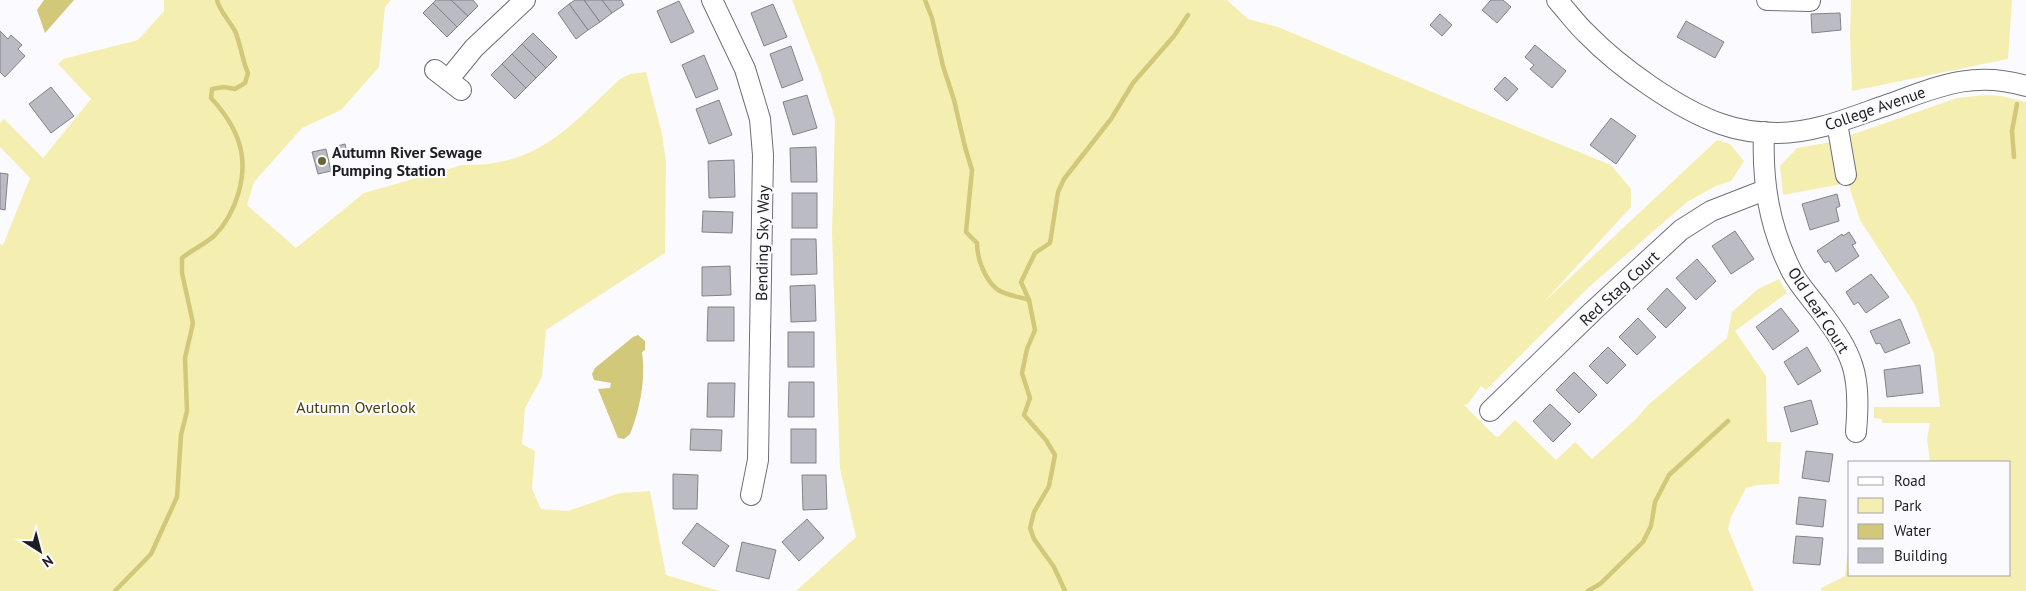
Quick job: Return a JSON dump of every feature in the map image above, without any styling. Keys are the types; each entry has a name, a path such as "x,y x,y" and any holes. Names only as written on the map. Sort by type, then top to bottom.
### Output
{"street":[{"path":"448,80 474,48 525,0"},
{"name":"Bending Sky Way","path":"712,0 745,69 760,119 763,155 758,460 751,495"},
{"name":"College Avenue","path":"1557,0 1585,33 1646,83 1697,114 1722,125 1779,133 1836,123 1954,82 1979,78 2011,81 2026,86"},
{"path":"1767,0 1810,0"},
{"path":"1836,123 1846,175"},
{"name":"Old Leaf Court","path":"1764,132 1763,163 1765,190 1771,219 1793,274 1832,326 1847,350 1857,376 1856,432"},
{"name":"Red Stag Court","path":"1490,411 1593,311 1681,230 1711,210 1765,190"}],"green space":[{"name":"Autumn Overlook","path":"164,0 391,0 385,7 379,67 341,110 302,128 254,182 247,205 296,248 364,193 462,165 489,164 512,159 532,151 568,128 620,79 630,74 646,72 662,134 666,162 665,253 546,330 542,377 525,408 522,444 535,451 532,489 541,509 568,511 620,493 650,491 666,575 719,591 0,591 0,244 3,245 30,178 0,147 0,123 4,119 43,158 91,99 58,64 63,59 138,40 164,11"},
{"path":"792,0 1227,0 1248,19 1278,27 1611,165 1631,189 1631,207 1544,302 1717,140 1730,144 1744,161 1731,181 1716,186 1687,202 1589,287 1486,390 1481,386 1468,404 1464,405 1495,436 1498,437 1515,420 1556,460 1575,442 1592,459 1636,419 1649,404 1727,338 1732,312 1758,289 1779,279 1787,293 1735,331 1766,376 1767,442 1781,442 1779,484 1758,485 1746,488 1731,517 1728,529 1754,591 796,591 856,537 840,469 832,234 835,119 821,75"},
{"path":"1851,0 2012,0 2008,59 1852,91"},
{"path":"1986,95 2001,96 2026,102 2026,591 1821,591 1821,588 1845,576 1848,548 1848,576 2011,576 2011,461 1930,461 1927,439 1930,423 1882,423 1882,419 1874,418 1874,407 1940,407 1934,354 1915,305 1860,220 1848,183 1783,195 1780,166 1797,148 1831,142 1957,98"}],"water":[{"path":"44,0 74,0 45,33 37,10"},
{"path":"638,335 645,341 645,350 642,352 641,394 637,415 630,434 624,439 618,438 598,389 610,388 611,383 594,380 592,374 595,368"}],"building":[{"path":"436,0 451,0 468,16 457,27 433,3"},
{"path":"451,0 473,0 478,6 468,16"},
{"path":"575,0 584,0 600,22 588,30 569,4"},
{"path":"584,0 602,0 612,13 600,22"},
{"path":"602,0 621,0 624,5 612,13"},
{"path":"1491,0 1503,0 1511,7 1497,23 1482,10"},
{"path":"679,1 694,32 671,43 657,11"},
{"path":"433,3 457,27 447,37 423,13"},
{"path":"569,4 588,30 576,39 558,13"},
{"path":"773,4 787,37 764,46 751,13"},
{"path":"1840,13 1841,30 1812,33 1811,14"},
{"path":"1440,14 1452,25 1442,36 1430,25"},
{"path":"1686,21 1724,42 1715,58 1677,37"},
{"path":"0,31 8,39 11,35 22,45 18,49 25,56 5,77 0,72"},
{"path":"533,33 557,57 546,68 522,44"},
{"path":"522,44 546,68 536,78 512,54"},
{"path":"1535,45 1566,71 1552,88 1530,69 1534,65 1525,57"},
{"path":"791,46 803,80 782,88 770,54"},
{"path":"512,54 536,78 526,88 502,64"},
{"path":"704,55 718,89 696,98 682,65"},
{"path":"502,64 526,88 515,99 491,75"},
{"path":"1505,77 1518,89 1507,101 1494,89"},
{"path":"51,87 74,116 51,133 29,104"},
{"path":"807,95 817,128 793,135 783,102"},
{"path":"719,100 732,135 709,144 696,109"},
{"path":"1611,118 1636,136 1616,164 1590,145"},
{"path":"345,144 347,153 339,155 337,146"},
{"path":"816,147 817,182 791,182 790,148"},
{"name":"Autumn River Sewage Pumping Station","path":"326,149 331,171 318,174 312,152"},
{"path":"734,160 735,197 709,198 708,161"},
{"path":"0,173 8,174 5,210 0,209"},
{"path":"792,193 817,193 817,228 792,228"},
{"path":"1837,194 1840,206 1836,208 1839,221 1810,230 1802,204"},
{"path":"703,211 733,212 732,233 702,232"},
{"path":"1735,231 1754,259 1731,274 1712,246"},
{"path":"1849,232 1856,243 1852,245 1859,256 1836,272 1829,261 1825,263 1817,251 1842,234 1843,236"},
{"path":"791,239 816,239 817,274 791,275"},
{"path":"1697,259 1716,281 1696,300 1676,278"},
{"path":"730,266 731,295 702,296 702,267"},
{"path":"1871,274 1889,297 1866,313 1858,302 1854,305 1846,292"},
{"path":"815,285 816,321 791,322 790,286"},
{"path":"1667,288 1686,308 1666,328 1647,309"},
{"path":"708,307 734,307 734,341 707,341"},
{"path":"1781,308 1799,331 1773,350 1756,327"},
{"path":"1638,318 1656,337 1637,355 1619,337"},
{"path":"1900,319 1910,343 1885,353 1880,343 1876,344 1870,331"},
{"path":"788,332 814,332 814,367 788,367"},
{"path":"1608,347 1626,365 1607,384 1589,366"},
{"path":"1807,347 1821,371 1798,385 1784,362"},
{"path":"1920,365 1923,393 1887,397 1884,370"},
{"path":"1574,372 1597,395 1579,413 1556,390"},
{"path":"789,382 814,382 814,417 788,417"},
{"path":"708,383 735,383 734,417 707,417"},
{"path":"1811,400 1818,424 1791,432 1784,407"},
{"path":"1550,404 1571,424 1553,442 1533,421"},
{"path":"691,429 722,430 721,451 690,450"},
{"path":"791,429 816,429 816,463 791,463"},
{"path":"1806,451 1833,454 1829,482 1802,478"},
{"path":"673,474 698,475 697,509 673,509"},
{"path":"802,475 826,475 827,509 803,510"},
{"path":"1799,497 1826,500 1823,527 1796,524"},
{"path":"807,519 824,538 799,561 782,542"},
{"path":"697,523 729,546 714,567 682,543"},
{"path":"1796,536 1823,538 1820,565 1793,563"},
{"path":"742,542 776,550 769,579 736,571"}],"waterway":[{"path":"115,591 151,554 177,497 181,435 187,411 185,358 193,323 182,273 182,258 214,236 222,227 234,205 241,180 242,155 237,137 228,119 211,98 212,89 224,87 235,89 245,83 248,73 235,31 222,12 217,0"},
{"path":"925,0 932,18 943,66 972,170 966,232 977,243 978,256 993,286 1005,293 1029,300"},
{"path":"1065,591 1054,567 1034,539 1030,528 1034,512 1049,486 1055,455 1046,440 1024,415 1030,398 1022,373 1027,349 1035,330 1029,300 1021,282 1035,253 1050,243 1058,192 1064,179 1111,119 1133,83 1174,36 1188,15"},
{"path":"2014,157 2012,131 2017,104"},
{"path":"1588,591 1600,584 1643,542 1651,526 1655,502 1669,475 1728,421"}],"place":[{"name":"Autumn River Sewage Pumping Station","path":"322,161"}]}
